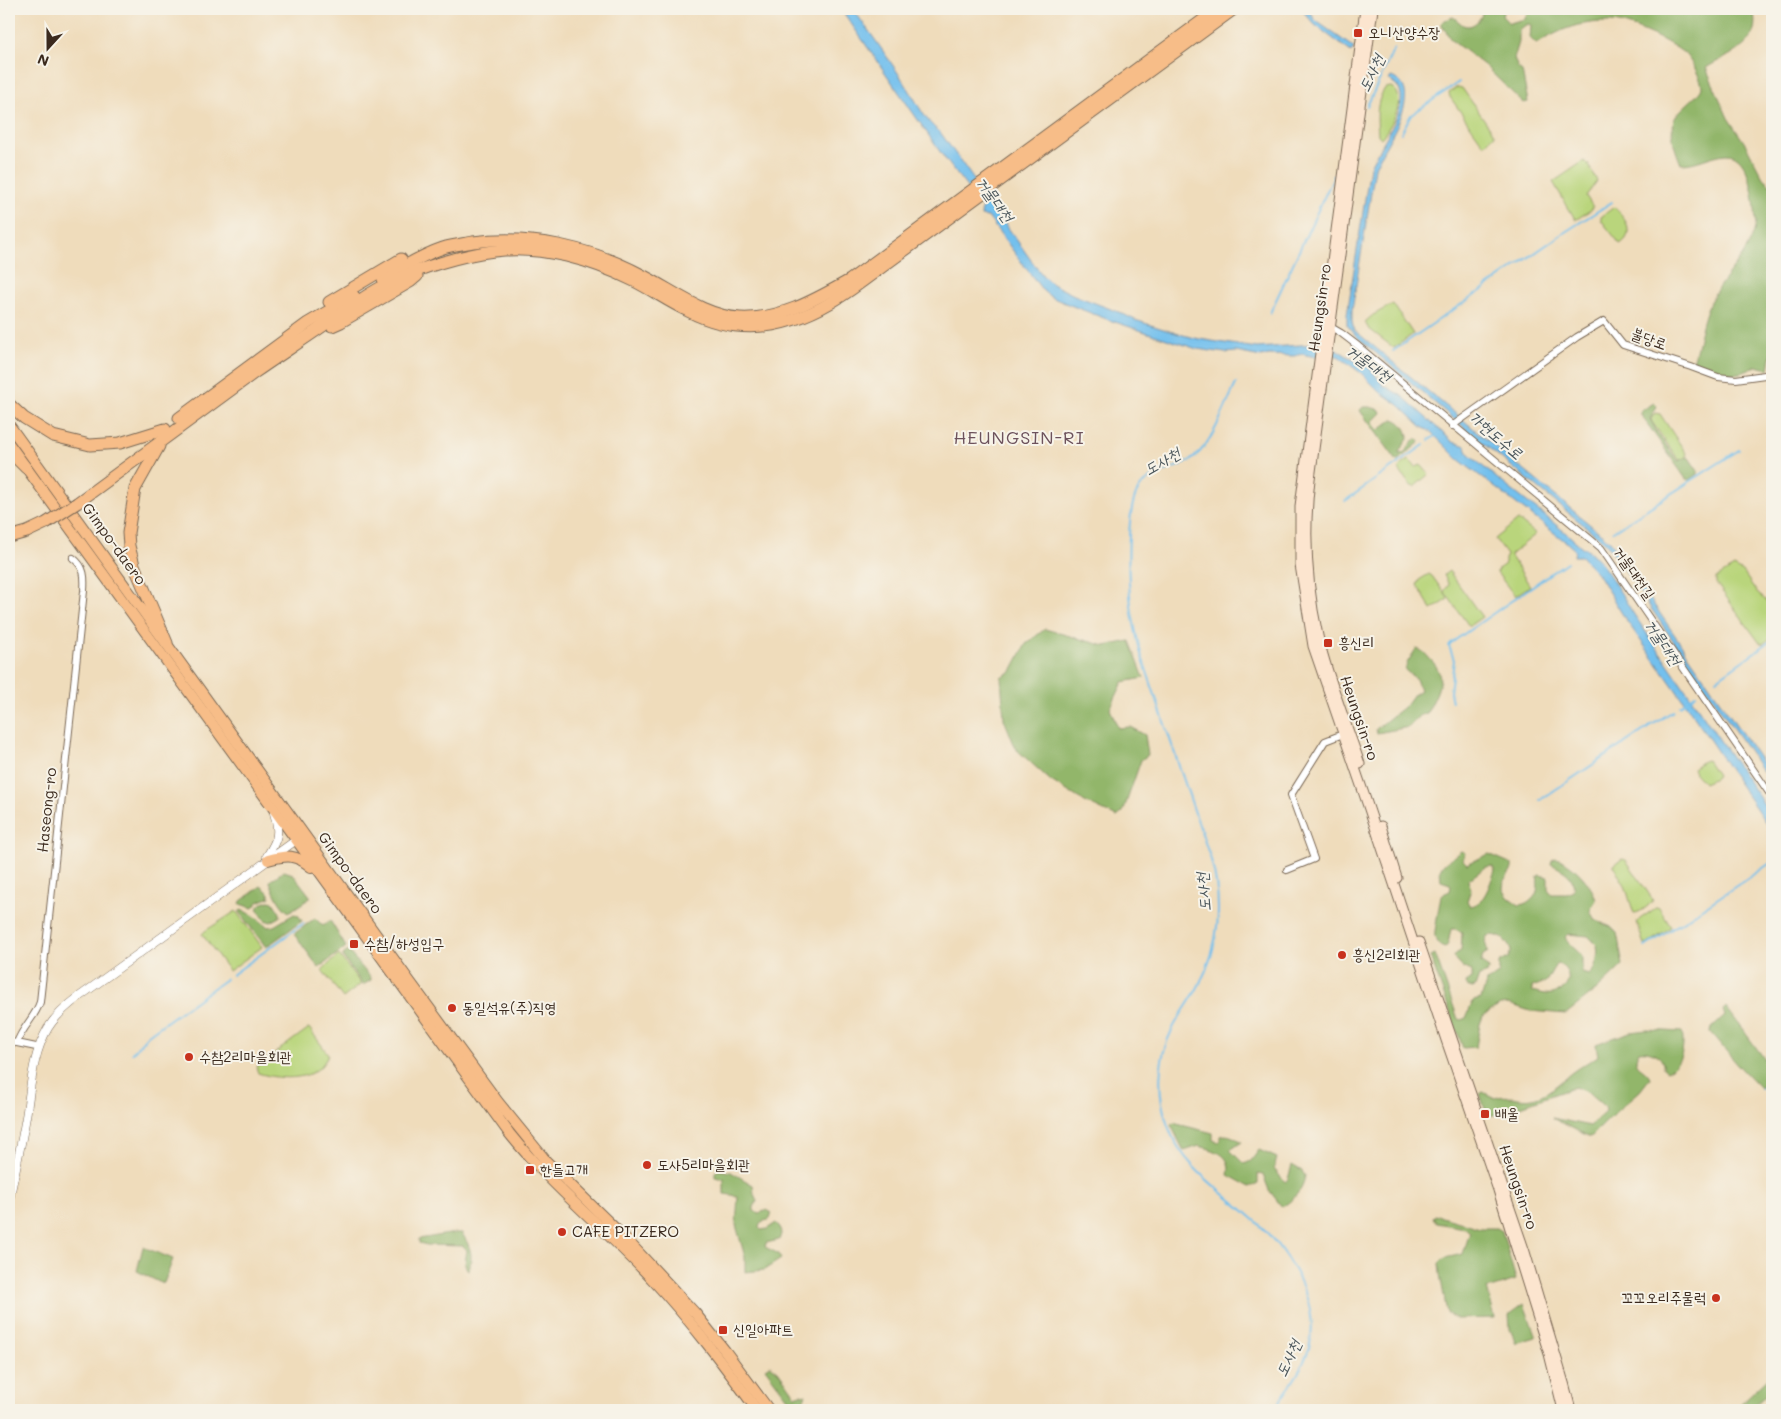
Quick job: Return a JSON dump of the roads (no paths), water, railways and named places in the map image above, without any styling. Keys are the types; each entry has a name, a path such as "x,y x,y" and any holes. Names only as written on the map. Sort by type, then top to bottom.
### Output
{"highway":[{"path":"310,328 394,280 451,260 488,252 515,250 539,251 591,263 632,279 688,311 726,325 757,327 782,324 804,317 834,302 1218,9"},
{"path":"991,181 1234,9"},
{"path":"9,537 27,532 75,500 310,328 422,256 445,247 481,241 522,239 547,242 592,254 616,263 637,272 704,309 721,315 741,318 786,312 816,298 850,280 959,205"},
{"path":"9,404 24,418 53,436 90,445 120,443 164,434"},
{"path":"164,434 135,489 128,533 134,566 167,643"},
{"path":"9,451 26,468"},
{"path":"9,530 45,520"}],"main road":[{"name":"Heungsin-ro","path":"1328,326 1366,9"},
{"name":"Heungsin-ro","path":"1374,9 1326,338 1308,509 1310,579 1318,636 1411,919 1515,1220 1554,1347 1571,1410"},
{"name":"Heungsin-ro","path":"1323,363 1300,506 1300,565 1312,646 1498,1190 1549,1354 1563,1410"},
{"name":"Gimpo-daero","path":"9,425 167,643 299,835 531,1144 561,1177 655,1269 695,1312 769,1410"},
{"name":"Gimpo-daero","path":"9,444 273,809 299,835 323,878 509,1133 530,1159 652,1278 697,1330 756,1410"},
{"path":"268,858 285,856 297,858 304,861 323,878"}],"street":[{"name":"불당로","path":"1452,426 1577,337 1604,321 1623,345 1718,377 1736,379 1772,374"},
{"path":"1328,326 1358,346 1452,426"},
{"name":"거물대천길","path":"1452,426 1601,548 1772,797"},
{"name":"Haseong-ro","path":"16,1043 21,1031 35,1014 40,1002 85,578 82,568 73,558"},
{"path":"1287,870 1314,859 1291,796 1325,741 1343,734"},
{"path":"9,1186 31,1064 36,1046 50,1019 66,1003 268,858 278,836 278,825 273,809"},
{"path":"9,1200 38,1048 52,1022 80,996 299,835"},
{"path":"9,1042 36,1046"}],"water":[{"path":"841,9 853,9 900,75 925,117 940,132 1033,263 1052,284 1135,320 1199,339 1257,348 1315,344 1333,347 1370,368 1383,385 1402,396 1453,442 1466,446 1468,453 1510,489 1589,551 1613,580 1639,622 1772,816 1772,832 1626,620 1597,573 1581,556 1574,556 1575,550 1566,542 1458,459 1431,432 1422,427 1399,405 1380,392 1361,373 1338,356 1323,355 1315,357 1302,354 1261,357 1236,352 1225,353 1197,349 1109,320 1051,297 1043,291 988,217 981,216 982,207 943,156"},
{"path":"1301,9 1308,9 1315,20 1354,48 1351,52 1315,25"},
{"path":"1391,77 1401,84 1405,94 1404,106 1400,120 1375,168 1352,310 1354,330 1611,542 1772,777 1772,785 1607,544 1474,436 1357,337 1347,325 1370,167 1392,127 1401,105 1401,95 1397,86 1389,80"}],"waterway":[{"name":"도사천","path":"1367,106 1394,49"},
{"path":"1401,133 1411,115 1459,82"},
{"name":"도사천","path":"1270,313 1334,176"},
{"path":"1393,351 1562,234 1612,202"},
{"name":"도사천","path":"1236,384 1211,437 1197,455 1189,461 1149,479 1139,489 1131,512 1129,579 1133,618 1141,654 1211,860 1217,892 1217,924 1211,955 1193,997 1172,1030 1161,1065 1160,1090 1164,1114 1174,1139 1189,1162 1209,1182 1256,1221 1270,1236 1295,1271 1304,1290 1310,1309 1312,1329 1309,1348 1298,1372 1274,1410"},
{"path":"1429,440 1437,435"},
{"path":"1345,501 1424,445"},
{"path":"1613,531 1739,450"},
{"path":"1452,702 1450,692 1454,660 1449,646 1451,643 1567,562"},
{"path":"1717,679 1772,640"},
{"path":"1690,699 1696,694"},
{"path":"1680,706 1686,702"},
{"path":"1540,800 1673,711"},
{"path":"1645,947 1772,862"},
{"path":"232,975 304,923"},
{"path":"132,1053 148,1035 226,979"},
{"path":"1761,1089 1772,1081"}],"place":[{"name":"오니산양수장","path":"1358,33"},
{"name":"흥신리","path":"1328,643"},
{"name":"수참/하성입구","path":"354,944"},
{"name":"흥신2리회관","path":"1342,955"},
{"name":"동일석유(주)직영","path":"452,1008"},
{"name":"수참2리마을회관","path":"189,1057"},
{"name":"배울","path":"1485,1114"},
{"name":"도사5리마을회관","path":"647,1165"},
{"name":"한들고개","path":"530,1170"},
{"name":"CAFE PITZERO","path":"562,1232"},
{"name":"꼬꼬오리주물럭","path":"1716,1298"},
{"name":"신일아파트","path":"723,1330"}],"district":[{"name":"HEUNGSIN-RI","path":"1019,438"}],"water label":[{"name":"거물대천","path":"995,199"},
{"name":"거물대천","path":"1369,363"},
{"name":"가현도수로","path":"1496,435"},
{"name":"거물대천","path":"1663,642"}]}
